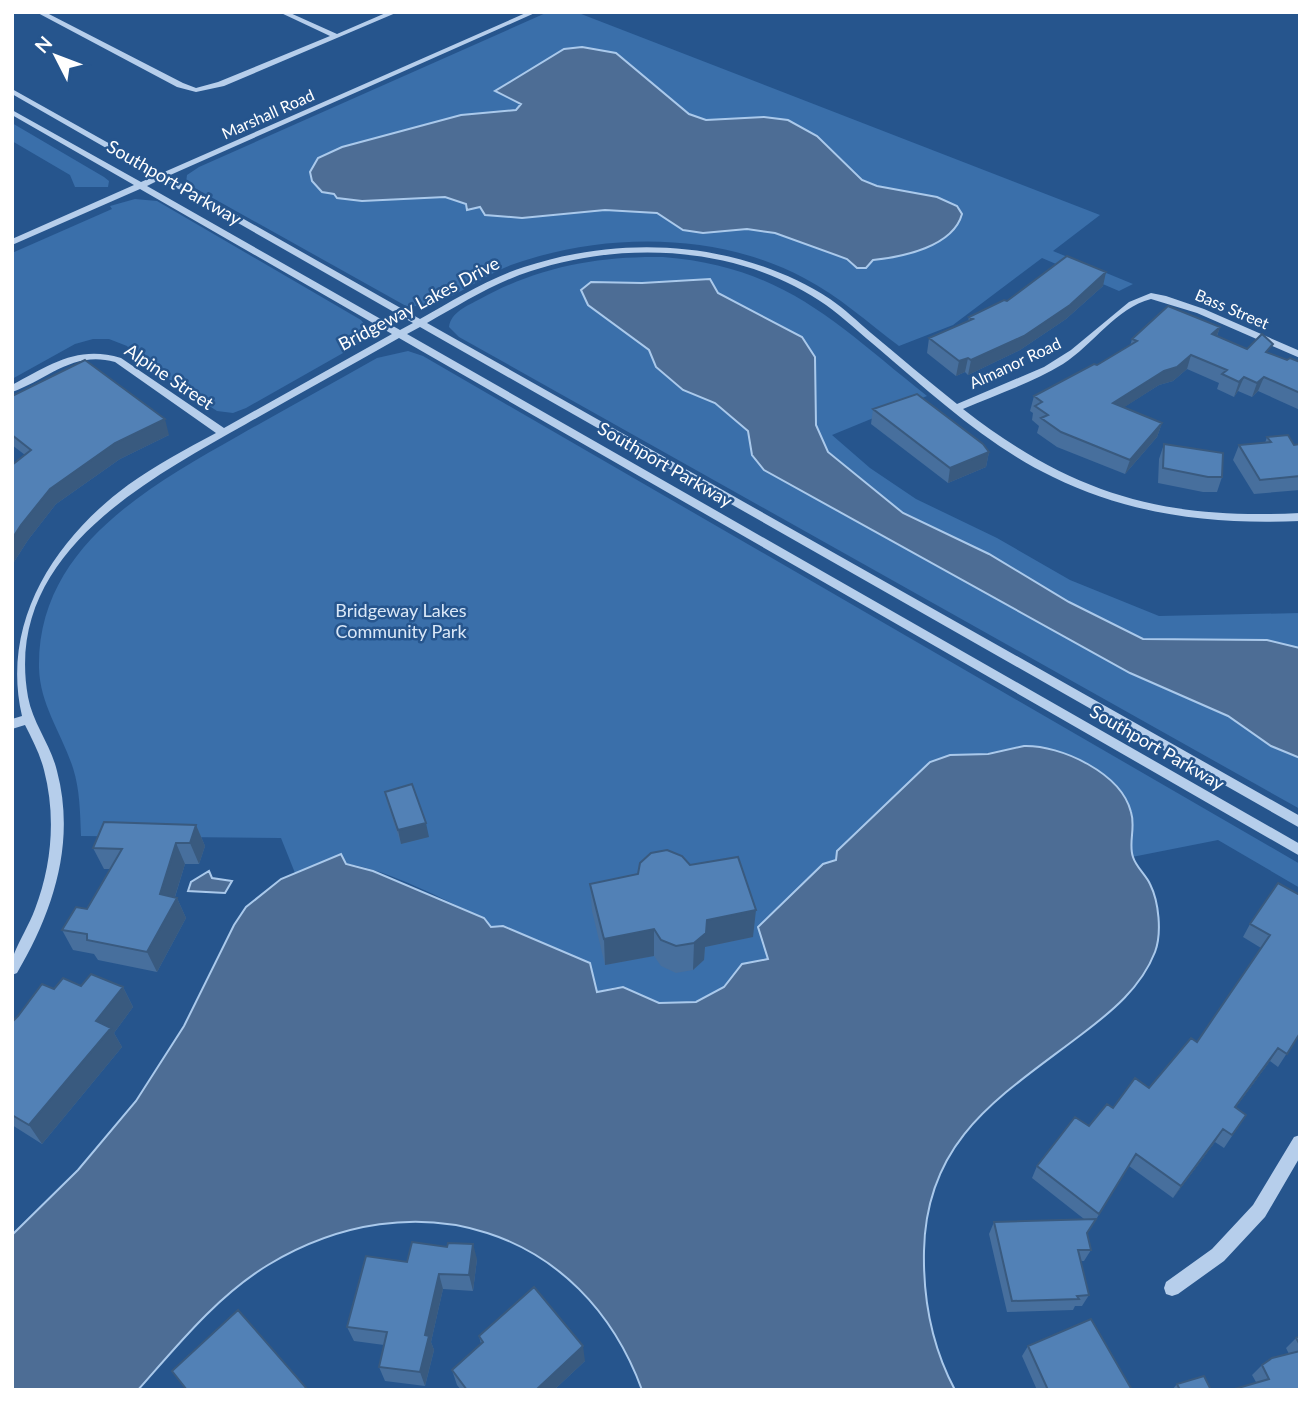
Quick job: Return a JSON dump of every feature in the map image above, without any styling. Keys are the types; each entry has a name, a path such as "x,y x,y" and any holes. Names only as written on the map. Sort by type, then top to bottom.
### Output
{"street":[{"path":"38,12 180,85 196,90 221,85 395,12"},
{"path":"282,12 336,37"},
{"name":"Marshall Road","path":"12,242 534,12"},
{"name":"Southport Parkway","path":"12,90 1300,823"},
{"name":"Southport Parkway","path":"12,112 142,184 1300,851"},
{"name":"Bridgeway Lakes Drive","path":"12,969 52,885 57,852 58,821 51,771 28,719 20,687 19,655 23,627 31,602 54,560 98,512 127,489 222,432 508,275 549,261 635,249 704,254 746,262 807,288 1025,457 1083,486 1118,498 1198,516 1247,520 1300,517"},
{"name":"Bass Street","path":"1152,296 1177,303 1300,355"},
{"name":"Almanor Road","path":"958,407 1050,367 1071,354 1131,304 1152,296"},
{"name":"Alpine Street","path":"12,389 73,359 96,353 118,360 222,432"},
{"path":"12,724 28,719"},
{"path":"1172,1288 1218,1255 1259,1211 1300,1142"}],"green space":[{"path":"548,12 576,12 1100,215 1053,251 1133,284 1119,291 1042,258 953,325 899,346 829,293 771,263 698,245 623,242 586,246 514,264 448,298 420,306 406,306 186,183 187,175 199,167"},
{"path":"12,123 104,177 109,181 108,187 75,187 70,175 12,141"},
{"path":"135,199 157,201 361,320 369,330 366,340 233,413 217,411 137,358 127,346 109,339 93,339 75,344 12,379 12,253 112,209 110,206"},
{"path":"663,257 706,263 777,286 836,323 927,396 832,435 870,468 916,499 997,538 1070,580 1159,616 1300,613 1300,809 459,337 449,327 456,313 465,307 502,288 546,271 591,261"},
{"name":"Bridgeway Lakes Community Park","path":"408,351 423,356 1300,864 1300,888 1218,840 1132,857 1129,846 1133,831 1102,775 1057,751 1024,746 976,755 832,863 823,864 768,959 742,964 725,986 702,1000 675,1004 645,999 624,987 597,992 503,926 491,927 484,918 382,873 335,863 295,873 281,838 81,836 75,776 47,707 39,668 43,626 57,588 77,555 104,526 135,500 169,477 377,358"}],"shaded area":[{"path":"582,47 616,53 689,114 706,120 764,117 788,120 817,136 862,180 877,186 937,197 957,206 962,214 957,225 948,235 925,248 873,260 866,268 857,268 847,259 775,233 747,229 703,233 683,230 657,213 605,210 522,218 485,215 480,207 467,210 466,204 445,197 362,201 337,198 334,194 322,192 312,181 310,172 318,158 342,147 461,115 516,110 521,104 495,91 564,49"},
{"path":"710,279 718,293 802,337 815,357 816,425 828,452 903,513 989,554 1069,602 1143,639 1267,640 1300,648 1300,758 1271,746 1228,716 1130,673 764,470 752,455 748,431 715,403 683,390 656,367 649,350 588,305 581,290 591,282 642,283"},
{"path":"1024,746 1055,750 1088,764 1115,785 1125,798 1132,818 1134,861 1148,881 1156,900 1158,936 1149,965 1124,998 1093,1026 1023,1078 973,1123 938,1178 928,1212 924,1251 925,1287 930,1323 940,1357 955,1390 642,1390 615,1334 579,1289 536,1255 487,1233 435,1223 380,1224 324,1238 268,1265 249,1277 215,1307 138,1390 12,1390 12,1235 78,1170 136,1101 184,1026 234,925 246,907 281,879 341,854 346,864 373,871 484,918 491,927 503,926 590,963 597,992 623,987 659,1003 696,1002 724,987 742,964 768,959 758,927 823,864 836,860 837,851 930,762 950,755 988,754"},
{"path":"209,871 212,878 232,881 225,893 188,891 191,882"}],"building":[{"path":"1067,256 1106,272 1070,305 1024,336 971,360 968,358 959,361 929,338 973,319 969,317 1004,300 1007,301"},
{"path":"1168,306 1220,327 1212,334 1247,349 1262,334 1273,344 1266,352 1300,362 1300,393 1264,377 1257,383 1244,377 1239,382 1222,374 1227,370 1191,355 1177,367 1164,371 1113,403 1162,423 1130,460 1061,432 1041,418 1048,415 1035,406 1042,402 1034,396 1094,364 1097,365 1137,341 1132,339"},
{"path":"85,360 165,419 115,443 50,489 12,539 12,465 31,450 12,435 12,396"},
{"path":"917,394 983,444 989,452 950,468 873,409"},
{"path":"1288,435 1294,445 1300,444 1300,476 1260,480 1239,445 1271,442 1267,437"},
{"path":"1164,444 1223,453 1222,477 1208,477 1163,468"},
{"path":"412,784 426,823 398,830 385,792"},
{"path":"104,822 196,825 190,843 176,843 160,894 177,898 147,952 87,940 87,934 62,930 76,907 87,909 122,849 93,848"},
{"path":"667,850 682,856 690,865 738,857 756,910 707,920 706,933 694,943 676,946 661,940 654,929 604,939 590,884 638,874 640,863 651,853"},
{"path":"1278,883 1300,895 1300,1033 1287,1054 1278,1048 1235,1107 1246,1115 1232,1135 1223,1129 1181,1186 1136,1154 1099,1214 1037,1166 1075,1117 1089,1126 1107,1104 1113,1108 1135,1078 1149,1088 1191,1038 1197,1042 1270,935 1250,924"},
{"path":"91,974 123,987 96,1021 111,1028 29,1125 12,1115 12,1022 42,984 54,989 63,978 81,986"},
{"path":"1096,1219 1087,1233 1091,1250 1078,1250 1089,1295 1077,1296 1079,1299 1012,1301 994,1222"},
{"path":"412,1242 447,1247 448,1243 473,1244 469,1275 439,1274 425,1335 429,1336 420,1372 379,1367 387,1332 347,1327 366,1256 407,1262"},
{"path":"534,1287 583,1346 536,1390 467,1390 452,1370 483,1342 479,1336"},
{"path":"238,1310 308,1390 187,1390 172,1371"},
{"path":"1091,1319 1132,1390 1048,1390 1028,1346"},
{"path":"1300,1351 1300,1390 1231,1390 1269,1379 1262,1365 1272,1358"},
{"path":"1204,1376 1211,1390 1180,1390 1177,1384"}]}
